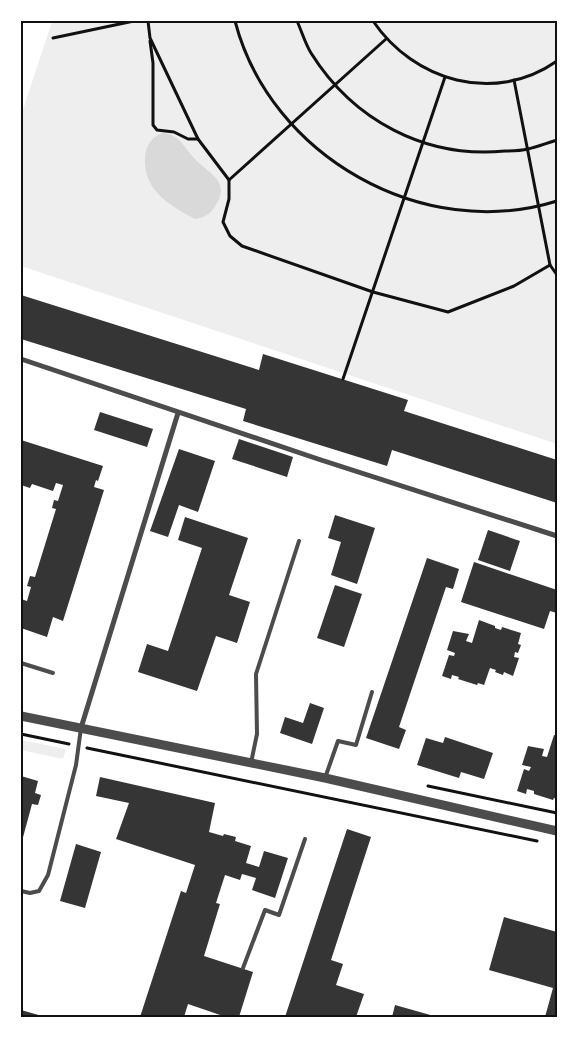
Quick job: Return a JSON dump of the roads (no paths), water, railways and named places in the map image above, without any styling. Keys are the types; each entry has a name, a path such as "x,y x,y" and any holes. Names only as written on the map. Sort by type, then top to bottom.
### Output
{"street":[{"path":"21,359 178,413 557,536"},
{"path":"82,728 178,413"},
{"path":"21,716 325,778 557,831"}],"lane":[{"path":"251,763 257,734 256,674 299,541"},
{"path":"21,663 53,673"},
{"path":"325,778 338,741 356,745 372,692"},
{"path":"21,891 30,893 40,891 48,875 76,765 82,728"},
{"path":"243,968 265,910 280,915 305,839"}]}
